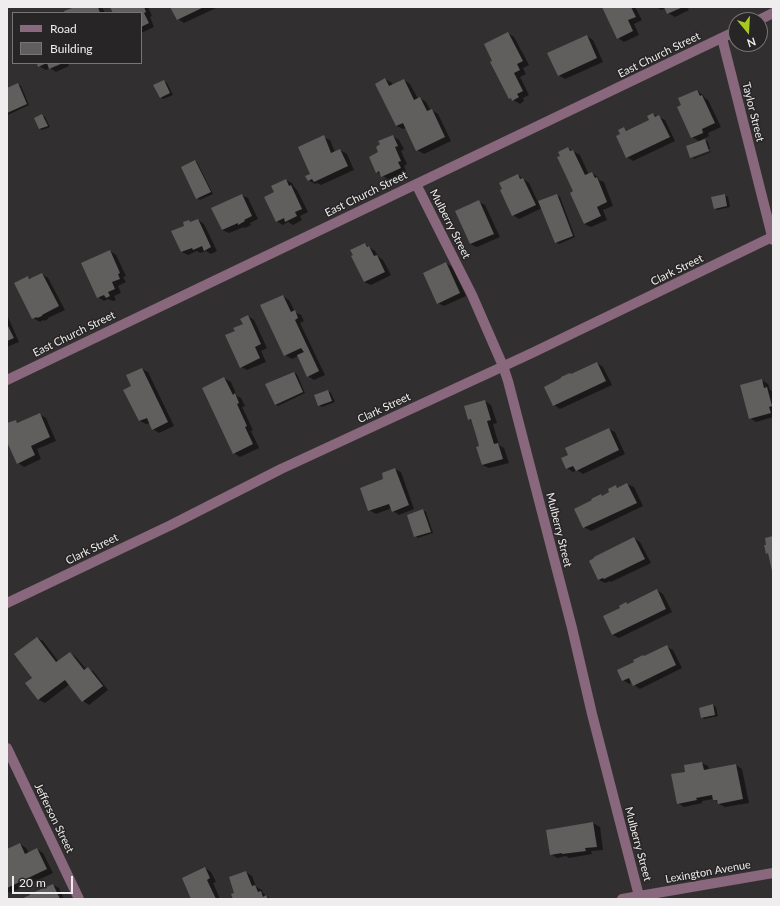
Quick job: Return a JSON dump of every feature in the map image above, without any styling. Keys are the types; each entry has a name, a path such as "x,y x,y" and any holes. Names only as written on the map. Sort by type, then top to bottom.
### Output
{"street":[{"name":"East Church Street","path":"7,380 728,35"},
{"name":"Taylor Street","path":"722,38 773,239"},
{"name":"Mulberry Street","path":"416,184 472,295 508,381 639,896"},
{"name":"Clark Street","path":"7,603 171,525 281,469 773,239"},
{"name":"Jefferson Street","path":"7,748 80,899"},
{"name":"Lexington Avenue","path":"622,899 773,873"}],"building":[{"path":"75,7 98,7 100,12 64,12"},
{"path":"110,7 144,7 146,12 144,13 149,23 142,26 142,12 112,12"},
{"path":"170,7 204,7 177,20"},
{"path":"602,7 631,7 636,17 628,20 633,31 617,39"},
{"path":"664,7 683,7 667,14"},
{"path":"508,32 523,61 517,64 520,70 514,73 523,91 517,94 519,97 512,101 511,98 509,99 490,62 492,61 484,44"},
{"path":"587,35 597,58 558,76 547,53"},
{"path":"37,64 45,64 38,67"},
{"path":"47,64 61,64 49,69"},
{"path":"385,78 389,86 404,79 414,100 420,97 427,111 432,109 445,137 416,151 403,123 396,126 375,84"},
{"path":"164,80 170,93 160,98 153,85"},
{"path":"18,83 27,104 7,113 7,88"},
{"path":"697,90 700,96 702,95 715,123 702,129 703,133 691,138 677,107 681,105 678,98"},
{"path":"653,113 655,117 659,115 670,137 626,158 616,136 620,134 618,130 624,127 626,131 649,120 647,116"},
{"path":"42,114 48,126 39,129 34,118"},
{"path":"324,135 331,153 340,149 348,166 314,182 312,179 308,181 305,176 310,174 298,147"},
{"path":"393,135 398,146 395,147 401,161 398,162 401,168 381,177 379,171 376,173 369,157 378,152 376,147 380,144 378,141"},
{"path":"705,139 709,151 690,158 686,146"},
{"path":"568,147 570,151 573,150 585,175 592,172 595,178 597,177 607,202 597,207 601,216 584,224 570,193 573,191 557,157 560,156 558,152"},
{"path":"195,160 211,192 196,199 181,167"},
{"path":"518,174 520,179 523,178 536,205 512,216 500,190 502,189 499,183"},
{"path":"286,179 289,186 291,185 302,209 295,212 297,216 285,222 284,218 276,222 264,197 274,192 271,186"},
{"path":"242,194 252,216 238,225 238,223 222,230 211,208"},
{"path":"557,194 573,236 555,243 538,201"},
{"path":"725,194 727,206 714,209 711,197"},
{"path":"479,200 494,234 470,244 455,211"},
{"path":"198,219 211,247 204,251 202,246 193,250 192,248 181,252 171,231 184,226 183,222 189,220 190,222"},
{"path":"365,243 367,247 369,246 374,256 377,255 385,272 364,282 351,256 353,255 350,250"},
{"path":"110,250 120,273 118,274 120,279 112,282 115,289 108,292 110,296 106,298 104,295 97,298 81,263"},
{"path":"446,262 460,293 437,304 423,273"},
{"path":"42,273 59,306 42,316 32,319 14,283 28,276 29,279"},
{"path":"283,295 291,312 295,310 298,318 295,320 319,371 307,377 297,355 304,352 301,348 284,356 260,305"},
{"path":"248,315 261,344 255,347 260,358 240,368 225,335 235,331 233,328 243,324 240,319"},
{"path":"7,324 14,338 7,341"},
{"path":"597,362 606,381 553,406 544,387 561,377"},
{"path":"142,368 168,422 152,430 147,418 139,421 123,390 131,386 126,375"},
{"path":"294,372 303,392 275,405 265,384"},
{"path":"224,377 233,395 235,393 239,403 237,404 247,426 245,427 253,444 233,454 202,388"},
{"path":"762,379 764,388 767,387 772,406 769,407 771,413 749,419 740,385"},
{"path":"328,390 332,401 318,406 314,395"},
{"path":"485,400 491,420 487,421 490,431 494,444 498,443 503,459 482,465 476,447 479,446 476,435 471,419 468,420 464,406"},
{"path":"40,413 50,437 31,446 35,455 17,464 7,442 7,423 16,420 17,423"},
{"path":"609,428 619,450 576,471 573,466 566,469 561,458 568,455 565,448"},
{"path":"395,468 409,505 392,512 389,504 368,511 360,488 383,479 382,473"},
{"path":"627,483 637,503 583,528 574,509 601,494 602,496 609,492 608,489 616,485 617,488"},
{"path":"423,509 431,532 414,537 407,515"},
{"path":"773,536 772,571 768,553 766,554 764,545 766,545 765,538"},
{"path":"634,537 645,559 604,579 598,580 589,561"},
{"path":"657,589 666,609 612,635 603,616 620,608 619,606 626,602 627,604"},
{"path":"37,637 56,662 70,652 84,670 88,667 103,686 82,702 65,680 38,700 25,683 32,678 14,654"},
{"path":"667,645 676,665 633,686 629,678 622,681 617,670 634,662 633,660 643,655 644,656"},
{"path":"713,704 715,715 701,718 699,708"},
{"path":"702,762 704,770 736,764 743,799 718,804 717,800 713,800 712,795 677,804 671,774 685,772 684,765"},
{"path":"593,822 597,847 585,848 586,851 550,855 546,830"},
{"path":"20,843 25,854 37,848 47,869 7,888 7,849"},
{"path":"205,867 210,878 207,880 216,899 191,899 182,878"},
{"path":"246,871 252,886 255,885 258,892 261,891 263,897 266,895 268,899 233,899 231,894 234,893 229,877"},
{"path":"53,884 60,899 21,899 30,894"}]}
